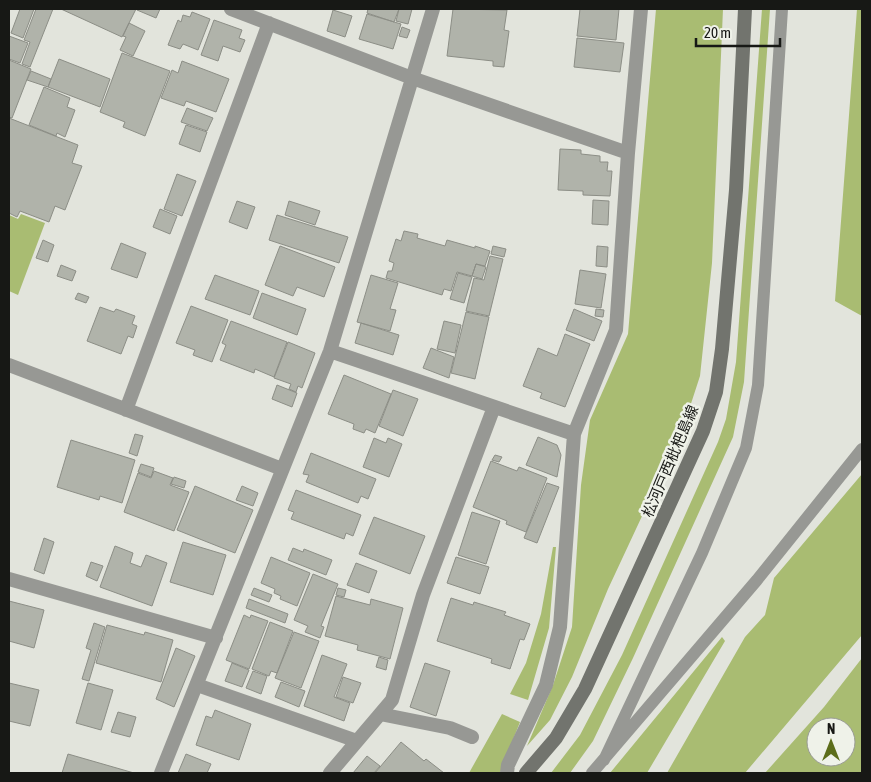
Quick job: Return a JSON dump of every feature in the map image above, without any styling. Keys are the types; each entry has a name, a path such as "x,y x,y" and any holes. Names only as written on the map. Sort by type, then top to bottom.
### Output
{"main road":[{"name":"松河戸西枇杷島線","path":"526,773 556,738 586,689 703,431 716,392 722,349 736,190 745,9"}],"street":[{"path":"231,9 412,78 628,153"},
{"path":"161,773 330,351 432,9"},
{"path":"507,773 508,765 546,685 560,626 574,434 616,330 628,153 642,9"},
{"path":"126,410 269,24"},
{"path":"330,351 574,434"},
{"path":"9,365 282,469"},
{"path":"330,773 392,700 423,596 494,407"},
{"path":"9,579 216,638"},
{"path":"197,685 357,740"},
{"path":"380,714 450,728 472,737"}],"lane":[{"path":"604,760 702,553 746,448 758,385 782,9"},
{"path":"592,773 757,580 862,449"}],"green space":[{"path":"656,9 723,9 712,263 700,376 665,474 650,499 608,589 572,677 550,720 527,746 553,685 572,627 581,485 590,420 628,334"},
{"path":"762,9 770,9 744,382 733,437 633,658 593,741 570,773 551,773 580,735 622,655 718,442 726,419 736,362"},
{"path":"857,9 862,9 862,316 835,301"},
{"path":"21,214 45,223 18,295 9,291 9,215 18,219"},
{"path":"862,474 862,635 745,773 667,773 745,637 765,615 774,578"},
{"path":"553,547 556,547 549,628 528,700 510,694 526,663 541,614"},
{"path":"722,637 725,641 647,773 610,773"},
{"path":"862,658 862,773 765,773 806,727 806,767 856,767 856,717 815,717"},
{"path":"502,714 520,722 500,773 469,773"}],"building":[{"path":"20,9 34,9 23,38 11,33"},
{"path":"36,9 53,9 30,67 22,64 30,42 24,40"},
{"path":"61,9 136,9 122,37"},
{"path":"138,9 160,9 156,18"},
{"path":"368,9 399,9 394,22 367,13"},
{"path":"399,9 412,9 408,24 396,21"},
{"path":"453,9 507,10 504,30 509,31 504,67 493,66 493,61 447,56"},
{"path":"580,9 619,9 616,40 577,36"},
{"path":"333,10 352,16 345,37 327,31"},
{"path":"192,12 210,19 198,50 183,44 180,49 168,45 178,20 181,22 183,15 190,17"},
{"path":"367,14 401,24 393,49 359,39"},
{"path":"214,20 242,30 239,38 245,40 240,52 223,46 218,61 201,55"},
{"path":"129,23 145,31 133,56 120,50 126,37 123,36"},
{"path":"402,27 410,30 407,38 399,36"},
{"path":"9,36 28,43 20,63 9,59"},
{"path":"577,38 624,43 620,72 574,67"},
{"path":"122,53 170,71 145,136 123,127 125,122 100,112"},
{"path":"59,59 110,79 100,107 48,87"},
{"path":"9,60 31,69 12,118 9,117"},
{"path":"182,61 229,79 216,112 186,101 184,106 161,98 172,70 178,73"},
{"path":"31,71 51,79 48,87 27,80"},
{"path":"44,87 70,98 67,107 75,110 65,137 57,133 56,136 29,125"},
{"path":"187,108 213,118 207,131 181,122"},
{"path":"9,118 78,145 72,163 82,166 65,210 55,206 49,222 20,211 17,217 9,213"},
{"path":"186,125 207,132 200,152 179,144"},
{"path":"560,149 581,150 581,154 600,156 600,162 608,162 607,171 612,171 610,196 583,195 583,191 558,190"},
{"path":"177,174 196,181 182,216 164,209"},
{"path":"593,200 609,201 608,225 592,224"},
{"path":"237,201 255,207 247,229 229,222"},
{"path":"289,201 320,211 315,225 285,215"},
{"path":"160,209 177,216 170,234 153,227"},
{"path":"277,215 348,237 339,263 269,240"},
{"path":"404,231 418,234 417,238 445,246 447,240 490,251 485,266 476,264 472,276 457,272 451,291 444,289 442,295 386,278 388,271 392,271 394,263 389,261 396,239 401,241"},
{"path":"43,240 54,245 48,262 36,258"},
{"path":"121,243 146,253 137,278 111,269"},
{"path":"280,246 335,267 324,297 297,287 293,296 265,285"},
{"path":"493,246 506,249 504,257 491,254"},
{"path":"597,246 608,247 607,267 596,266"},
{"path":"490,256 503,259 489,316 466,311 474,278 484,280"},
{"path":"476,264 486,267 482,279 472,276"},
{"path":"61,265 76,271 72,281 57,276"},
{"path":"580,270 606,274 601,308 575,304"},
{"path":"458,273 472,277 464,303 450,299"},
{"path":"215,275 259,291 250,315 205,299"},
{"path":"371,275 398,283 390,309 396,310 390,331 357,322"},
{"path":"78,293 89,297 86,303 75,299"},
{"path":"262,293 306,309 297,335 253,318"},
{"path":"191,306 228,320 212,362 193,355 195,350 176,343"},
{"path":"100,307 114,312 116,309 135,316 132,324 137,326 133,338 128,336 121,354 87,341"},
{"path":"574,309 602,321 594,341 566,330"},
{"path":"596,309 604,310 603,317 595,316"},
{"path":"466,312 489,317 475,379 451,373"},
{"path":"231,321 287,342 274,377 255,369 254,373 220,360 226,345 222,343"},
{"path":"444,321 461,325 455,353 437,349"},
{"path":"361,323 399,335 393,355 355,343"},
{"path":"565,334 590,344 565,407 540,398 542,393 523,386 538,348 557,356"},
{"path":"288,342 315,353 302,388 298,386 296,392 289,389 291,384 274,378"},
{"path":"431,348 454,357 449,378 423,368"},
{"path":"344,375 391,394 375,433 366,429 364,433 353,429 354,424 328,414"},
{"path":"277,385 297,393 292,407 272,399"},
{"path":"393,390 418,399 403,436 379,426"},
{"path":"135,434 143,436 137,456 129,453"},
{"path":"538,437 557,445 561,455 557,477 526,465"},
{"path":"374,438 386,443 388,438 402,444 389,477 363,467"},
{"path":"71,440 135,460 122,503 100,496 99,500 57,487"},
{"path":"311,453 376,479 368,499 361,496 358,503 306,482 309,475 303,474"},
{"path":"495,455 502,457 499,462 492,460"},
{"path":"491,461 517,471 519,467 547,478 526,532 506,524 507,521 473,507"},
{"path":"141,464 154,468 151,477 138,472"},
{"path":"154,471 173,478 170,485 189,492 174,531 124,512 138,473 151,478"},
{"path":"174,477 186,481 184,488 171,484"},
{"path":"547,483 559,487 537,543 524,538"},
{"path":"195,486 253,510 235,553 177,530"},
{"path":"242,486 258,493 253,506 236,500"},
{"path":"296,490 361,515 353,536 346,533 344,539 291,519 294,512 288,510"},
{"path":"472,512 500,521 486,564 458,555"},
{"path":"374,517 425,536 410,574 359,554"},
{"path":"44,538 54,542 44,574 34,570"},
{"path":"183,542 226,555 213,595 170,582"},
{"path":"115,546 133,553 130,563 141,567 146,555 167,563 152,606 100,587"},
{"path":"293,548 303,552 304,549 332,560 326,575 288,560"},
{"path":"271,557 310,573 297,606 280,599 281,596 274,593 275,589 261,583"},
{"path":"456,557 489,567 480,594 447,583"},
{"path":"91,562 103,566 97,581 86,576"},
{"path":"356,563 377,571 369,593 347,585"},
{"path":"313,574 338,584 321,626 324,627 320,638 305,632 308,626 294,620"},
{"path":"254,588 272,595 269,602 251,595"},
{"path":"338,588 346,590 344,597 336,595"},
{"path":"336,596 370,605 371,599 403,608 390,659 357,650 358,645 325,636"},
{"path":"451,598 473,605 474,602 506,612 504,615 530,624 524,640 520,639 510,669 491,663 492,659 437,641"},
{"path":"249,599 288,614 285,623 246,608"},
{"path":"9,601 44,610 34,648 9,641"},
{"path":"244,615 250,618 251,615 268,621 249,669 226,660"},
{"path":"270,622 293,631 277,673 271,671 269,676 252,669"},
{"path":"94,623 105,627 89,681 82,679 91,650 86,648"},
{"path":"107,625 144,635 145,632 173,640 161,682 96,663"},
{"path":"294,632 319,641 301,688 275,678"},
{"path":"176,648 195,656 174,707 156,699"},
{"path":"322,655 347,664 334,697 350,703 344,721 304,706"},
{"path":"379,657 388,660 386,670 376,667"},
{"path":"232,663 249,670 242,687 225,681"},
{"path":"425,663 450,671 436,716 410,707"},
{"path":"253,671 267,676 261,694 246,688"},
{"path":"343,677 361,683 353,703 336,697"},
{"path":"281,682 305,691 299,707 275,697"},
{"path":"9,683 39,690 30,726 9,721"},
{"path":"88,683 113,690 101,730 76,723"},
{"path":"215,710 251,724 239,760 196,745 206,716 212,718"},
{"path":"118,712 136,717 130,737 111,732"},
{"path":"401,742 424,761 426,759 444,773 375,773"},
{"path":"68,754 134,773 62,773"},
{"path":"186,754 211,764 207,773 178,773"},
{"path":"367,756 380,766 374,773 353,773"}]}
